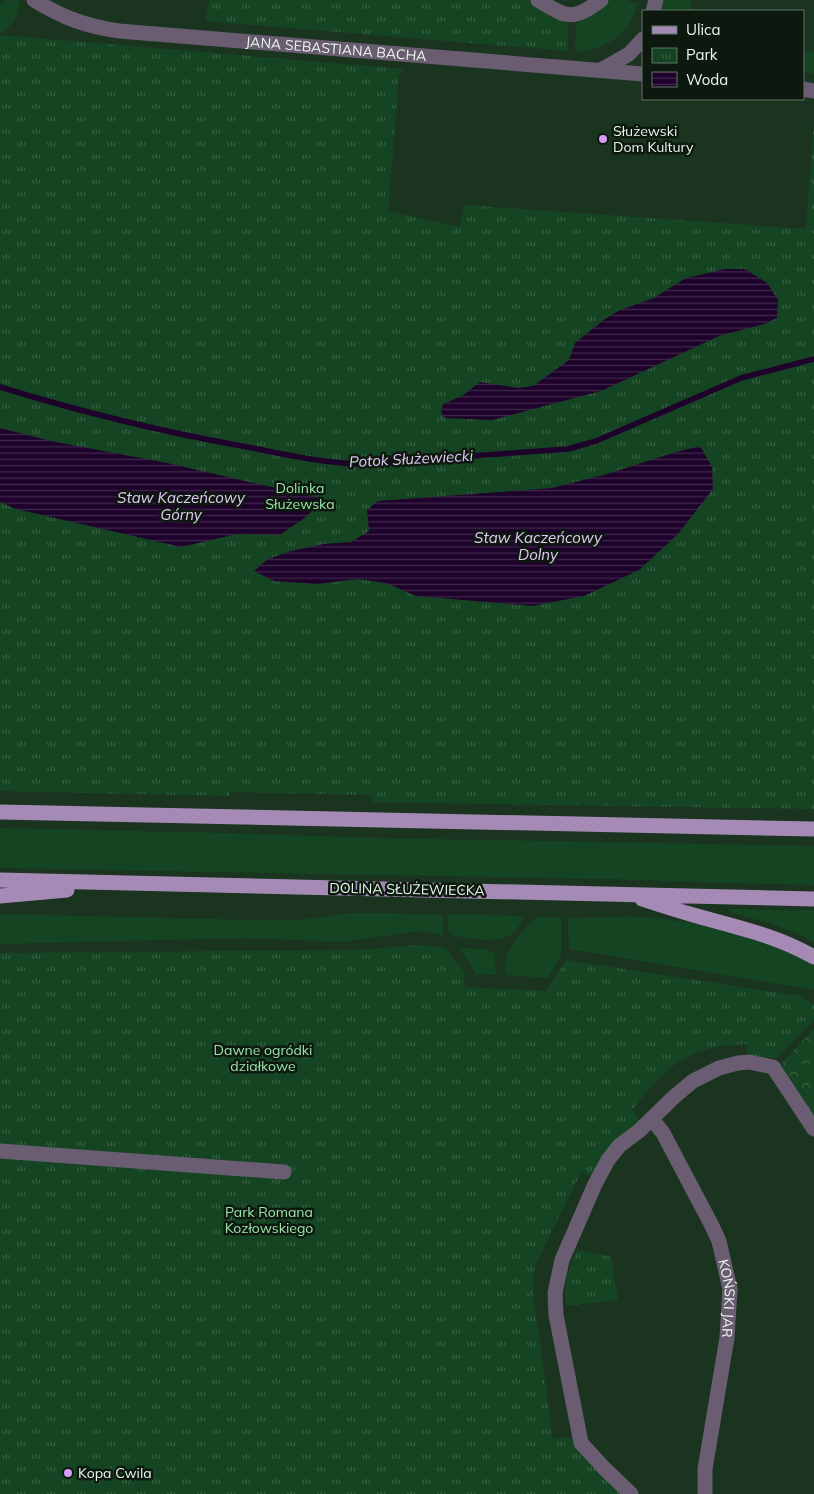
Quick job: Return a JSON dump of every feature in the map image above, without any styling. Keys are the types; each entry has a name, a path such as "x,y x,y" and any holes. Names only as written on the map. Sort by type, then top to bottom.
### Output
{"main road":[{"path":"0,812 814,829"},
{"name":"DOLINA SŁUŻEWIECKA","path":"0,880 814,899"},
{"path":"0,896 143,884"},
{"path":"623,894 763,933 790,944 814,957"}],"street":[{"name":"JANA SEBASTIANA BACHA","path":"34,0 73,21 119,31 642,74"},
{"path":"538,0 566,16 573,16 585,11 601,0"},
{"path":"602,70 629,54 642,40"},
{"path":"631,1494 581,1443 556,1315 555,1293 562,1260 595,1184 619,1146 640,1130 693,1081 718,1068 750,1062 773,1067 814,1129"},
{"name":"KOŃSKI JAR","path":"652,1118 663,1133 711,1224 718,1241 730,1290 727,1338 705,1468 705,1494"},
{"path":"0,1151 284,1172"}],"green space":[{"path":"6,0 19,1 19,6 14,20 0,34 0,4"},
{"path":"209,0 528,0 568,24 568,51 205,21"},
{"path":"609,0 626,0 638,4 628,26 618,37 604,45 575,52 576,23 589,17"},
{"path":"664,0 691,0 692,10 661,10"},
{"name":"Dolinka Służewska","path":"0,35 404,69 399,75 388,211 459,227 465,205 806,229 814,122 814,809 372,802 372,795 229,792 230,796 0,791"},
{"path":"814,51 814,74 804,71 804,53"},
{"path":"0,828 380,838 814,846 814,885 654,880 0,868"},
{"path":"729,909 814,910 814,943 801,935 770,923 729,912"},
{"path":"351,913 443,915 443,935 418,931 344,942 246,938 0,944 0,914 301,920"},
{"path":"448,914 524,916 518,927 507,937 484,940 454,936 448,929"},
{"path":"536,917 561,918 561,956 548,978 505,975 507,953 518,936"},
{"path":"642,917 736,932 777,946 814,965 814,990 569,949 568,918"},
{"name":"Park Romana Kozłowskiego","path":"419,945 445,948 465,973 464,987 546,991 566,960 800,996 814,1005 814,1020 776,1058 748,1055 747,1044 720,1046 693,1054 664,1074 632,1110 640,1121 593,1177 581,1172 536,1264 533,1276 534,1299 553,1439 571,1437 588,1463 622,1494 0,1494 0,953 357,950"},
{"path":"459,947 488,950 495,954 496,975 476,974"},
{"path":"814,1029 814,1115 781,1064"},
{"path":"577,1250 611,1257 618,1300 566,1306 565,1290 567,1277"}],"water":[{"path":"725,269 745,269 767,283 778,300 777,318 764,324 719,336 601,391 492,420 445,418 441,412 443,404 462,396 480,382 518,388 533,386 569,360 575,343 605,319 620,310 654,298 686,278"},
{"name":"Staw Kaczeńcowy Górny","path":"0,428 51,441 167,463 324,499 306,517 280,535 237,534 181,547 16,509 0,502"},
{"name":"Staw Kaczeńcowy Dolny","path":"700,446 712,467 713,489 678,534 639,570 584,596 532,606 416,596 386,583 358,579 317,584 274,581 254,571 268,559 291,551 324,544 351,542 369,531 367,510 378,501 552,488 607,474"}],"waterway":[{"name":"Potok Służewiecki","path":"0,387 61,405 184,435 303,458 359,464 568,449 596,441 741,378 814,359"}],"place":[{"name":"Służewski Dom Kultury","path":"603,139"},
{"name":"Kopa Cwila","path":"68,1473"}],"park label":[{"name":"Dawne ogródki działkowe","path":"263,1058"}]}
